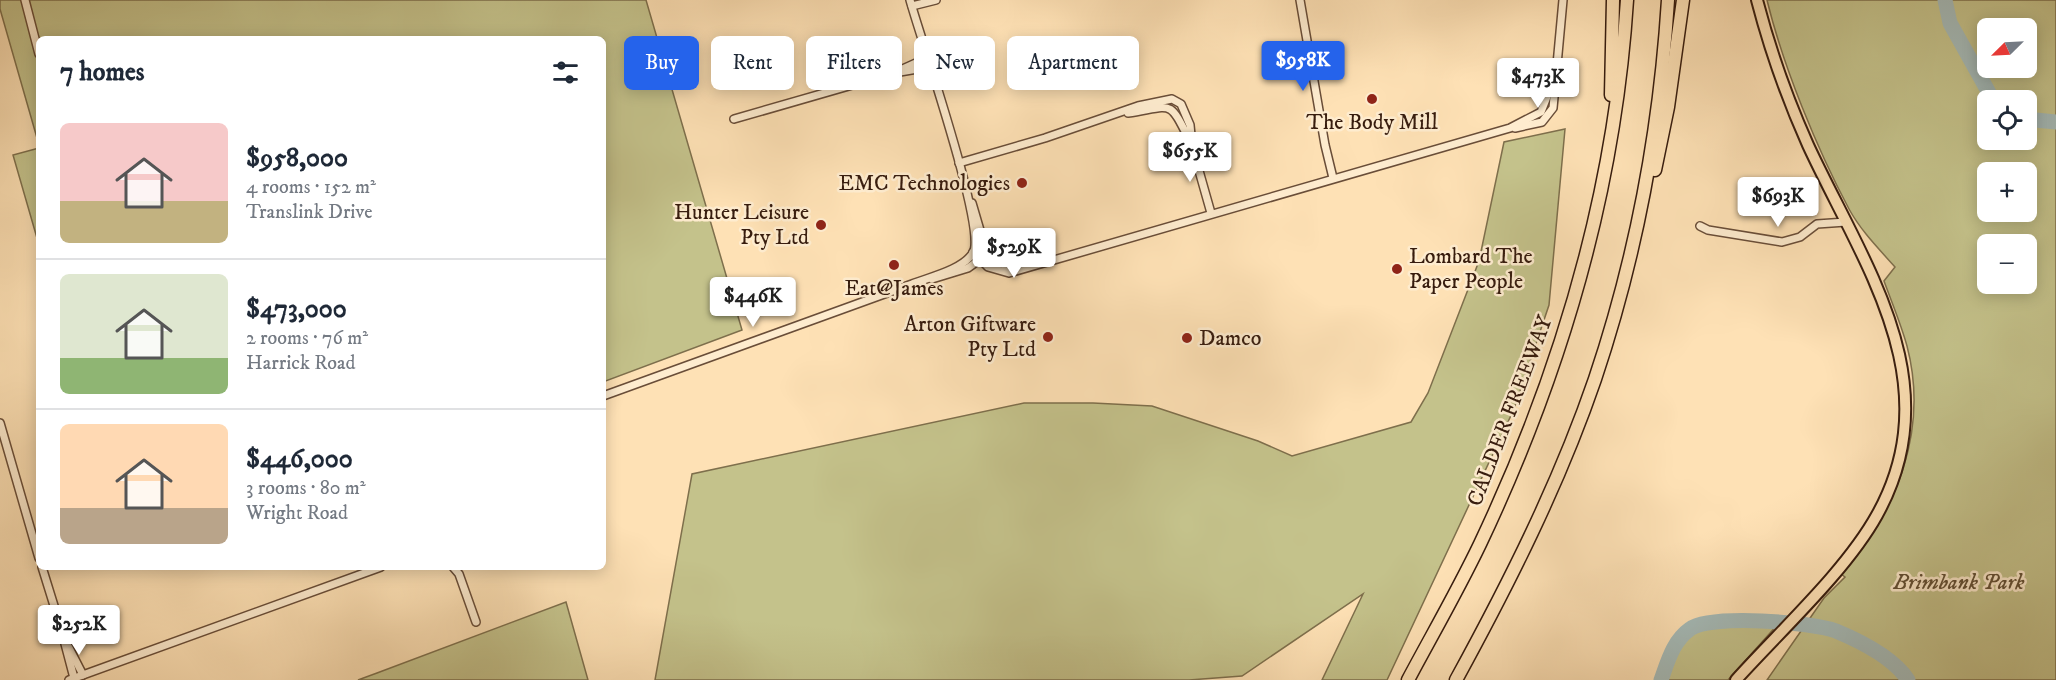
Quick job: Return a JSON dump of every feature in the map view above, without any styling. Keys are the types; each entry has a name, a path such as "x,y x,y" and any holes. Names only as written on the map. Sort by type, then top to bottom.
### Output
{"highway":[{"path":"1608,162 1613,0"},
{"name":"CALDER FREEWAY","path":"1408,680 1480,543 1543,396 1574,299 1608,162 1619,87 1627,0"},
{"path":"1594,379 1612,321 1640,207 1660,91 1668,0"},
{"path":"1456,680 1526,544 1566,453 1632,266 1668,107 1683,0"}],"main road":[{"path":"1736,680 1819,590 1860,540 1884,501 1895,472 1905,416 1905,383 1897,335 1790,103 1757,0"}],"street":[{"path":"25,0 36,42"},
{"path":"921,36 911,3 936,0"},
{"path":"1300,0 1325,145 1333,177"},
{"path":"973,252 996,271 1009,273 1333,177 1510,128 1541,112 1554,79 1563,0"},
{"path":"735,119 835,90"},
{"path":"606,395 912,284 957,265 973,252 976,237 959,163 936,90"},
{"path":"959,163 1119,114 1159,107 1168,108 1178,116 1192,146 1211,213"},
{"path":"912,284 958,273 981,257 983,235 963,180"},
{"path":"1700,226 1708,230 1782,242 1800,237 1817,224 1846,222"},
{"path":"0,423 36,548"},
{"path":"43,570 64,638 83,675"},
{"path":"64,638 71,679 373,570"},
{"path":"459,571 476,622"}],"green space":[{"path":"0,0 646,0 656,36 624,36 624,90 672,90 742,330 606,381 606,36 36,36 36,135 0,9"},
{"name":"Brimbank Park","path":"1767,0 2056,0 2056,680 1767,680 1824,598 1845,577 1841,574 1861,550 1878,524 1903,468 1911,439 1914,408 1913,377 1907,346 1884,281 1895,267 1870,240 1849,209 1813,134 1782,52"},
{"path":"1565,129 1549,305 1514,409 1387,680 1322,680 1363,594 1242,676 1189,680 655,680 692,474 1024,403 1152,406 1258,441 1292,456 1411,422 1428,393 1479,261 1504,142"},
{"path":"36,149 36,235 13,155"},
{"path":"566,602 588,680 358,680 377,673"},
{"path":"1723,621 1779,623 1728,680 1661,680 1676,645 1687,632 1696,627"}],"waterway":[{"path":"1945,0 1950,23 1987,90"},
{"path":"2037,120 2056,122"},
{"path":"1661,680 1675,645 1690,629 1701,624 1739,621 1785,622 1836,631 1885,657 1908,680"}],"place":[{"name":"The Body Mill","path":"1372,99"},
{"name":"EMC Technologies","path":"1022,183"},
{"name":"Hunter Leisure Pty Ltd","path":"821,225"},
{"name":"Eat@James","path":"894,265"},
{"name":"Lombard The Paper People","path":"1397,269"},
{"name":"Arton Giftware Pty Ltd","path":"1048,337"},
{"name":"Damco","path":"1187,338"}]}
